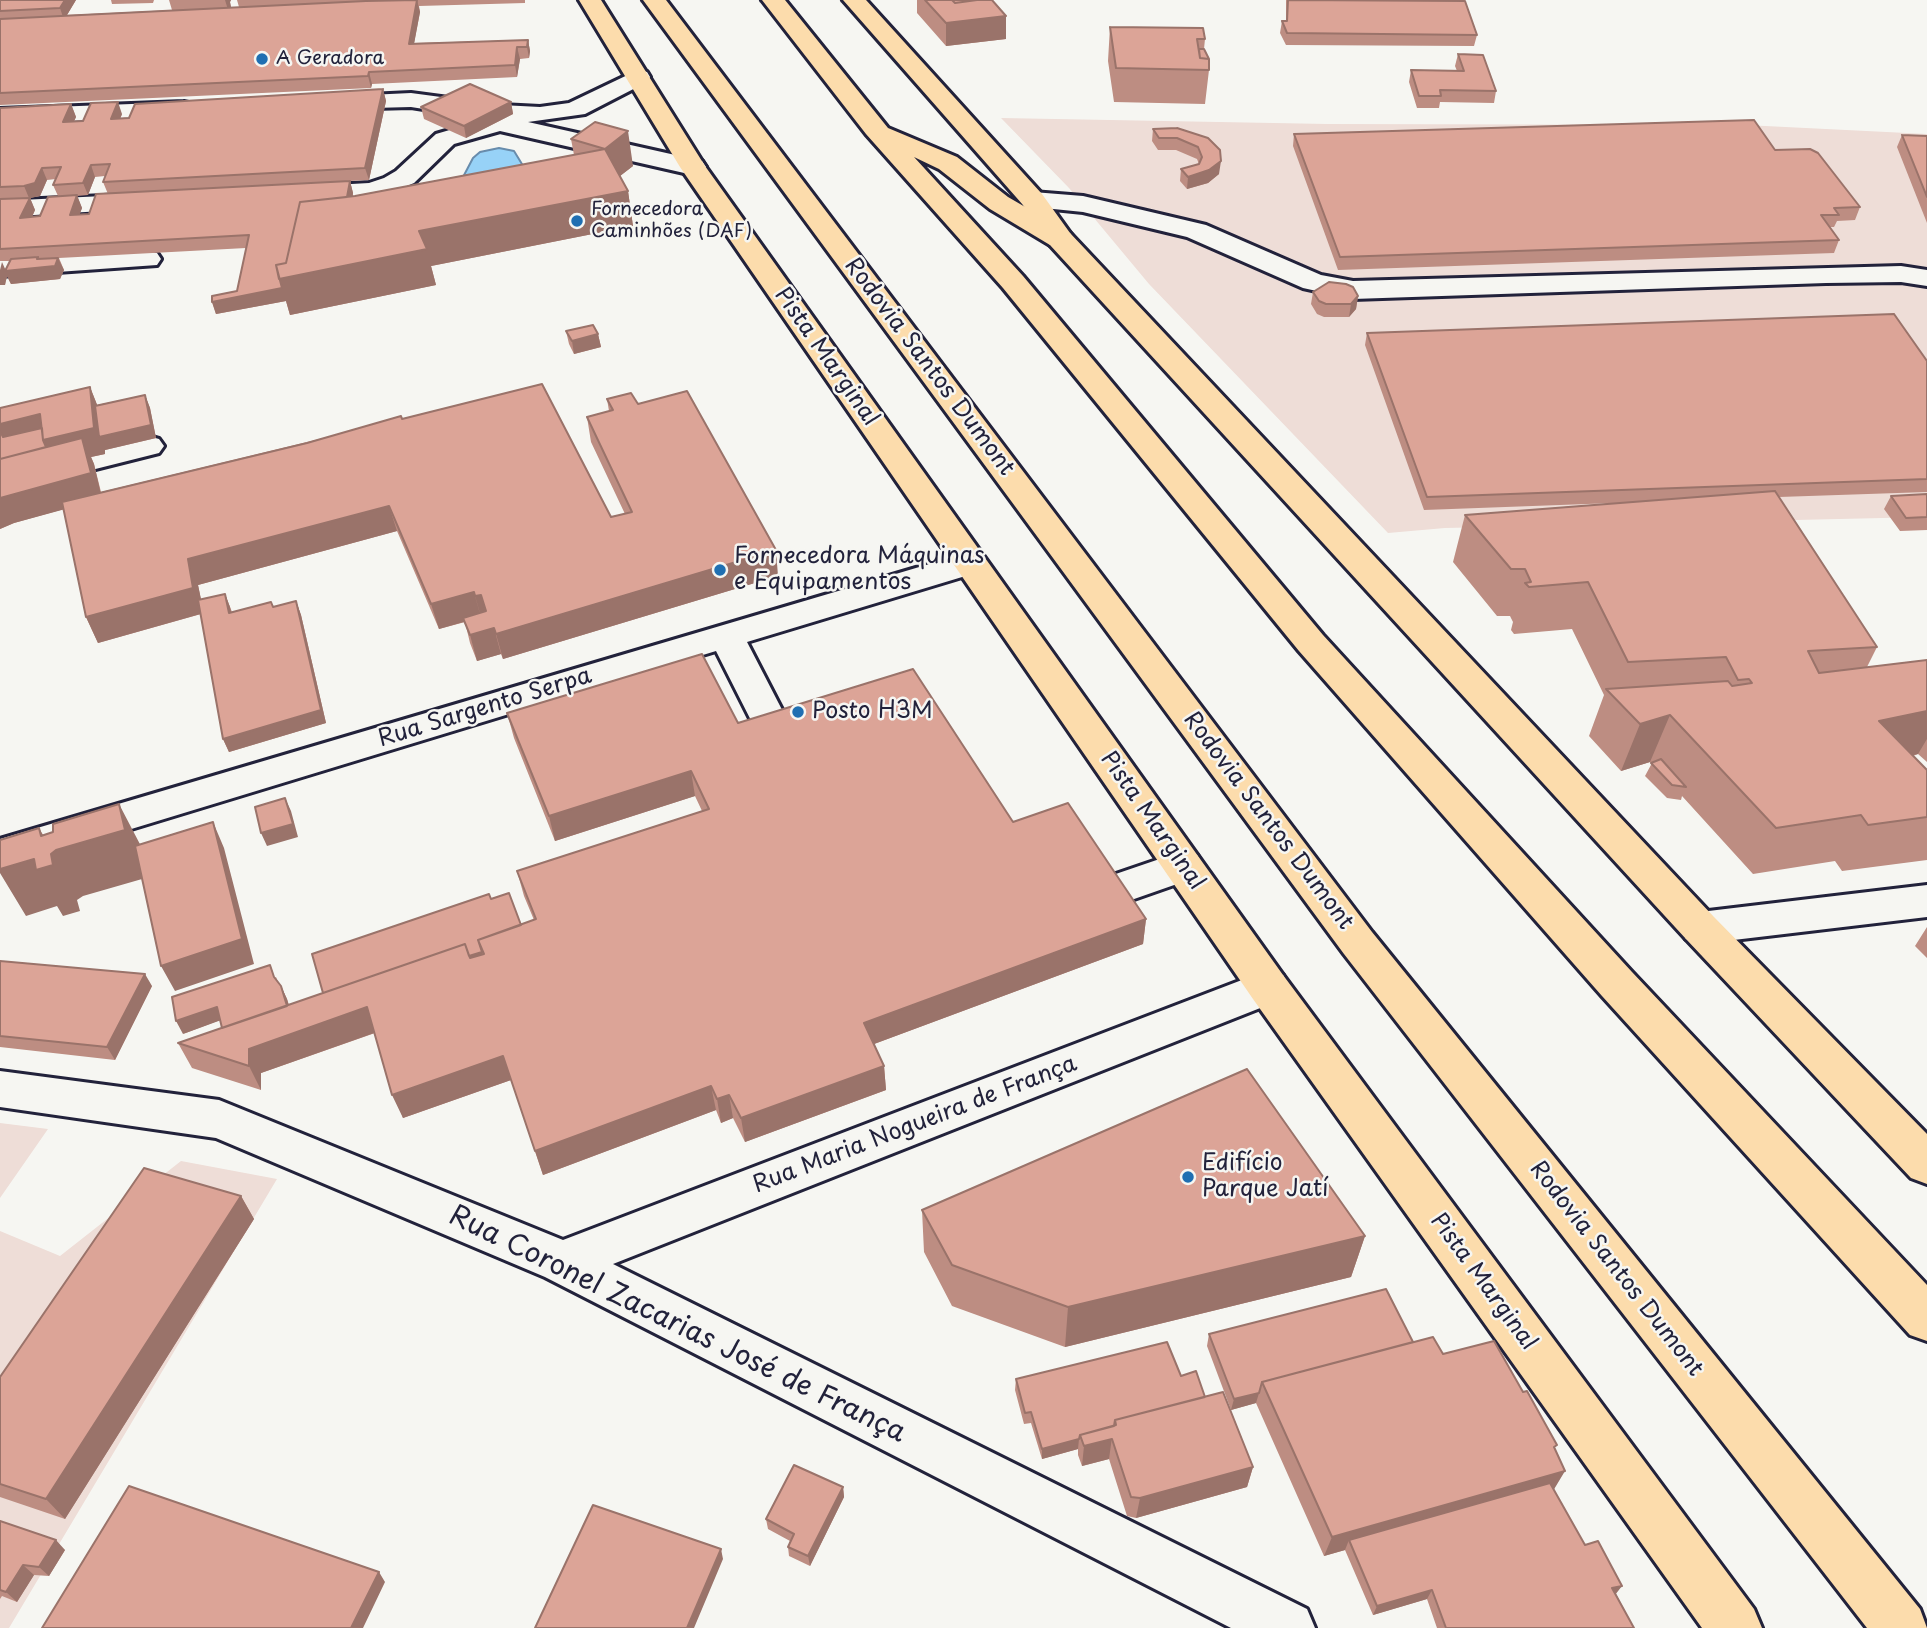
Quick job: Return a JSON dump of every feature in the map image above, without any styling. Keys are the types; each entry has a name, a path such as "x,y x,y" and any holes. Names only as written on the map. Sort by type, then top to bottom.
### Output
{"main road":[{"name":"Pista Marginal","path":"590,0 693,167 1268,987 1735,1628"},
{"name":"Rodovia Santos Dumont","path":"654,0 1358,943 1901,1628"},
{"path":"773,0 875,129 1013,282 1311,643 1617,984 1927,1319"},
{"path":"854,0 1033,200 1059,239 1700,928 1927,1164"},
{"path":"875,129 948,163 999,203 1059,239"}],"street":[{"path":"317,103 411,100 501,113 540,115 576,110 638,77"},
{"path":"0,117 206,108"},
{"path":"275,196 372,191 405,177 445,139 499,123 693,167"},
{"path":"1033,200 1083,204 1196,231 1260,262 1313,282 1353,290 1398,291 1826,275 1901,274 1927,278"},
{"path":"0,209 165,201"},
{"path":"0,268 147,259"},
{"path":"0,483 148,446"},
{"name":"Rua Sargento Serpa","path":"0,854 970,563"},
{"path":"726,636 806,795"},
{"path":"1044,914 1183,866"},
{"path":"1700,928 1927,901"},
{"name":"Rua Maria Nogueira de França","path":"562,1262 1268,987"},
{"name":"Rua Coronel Zacarias José de França","path":"0,1089 219,1119 562,1262 1288,1628"}],"shaded area":[{"path":"1001,118 1328,124 1745,125 1927,134 1927,517 1445,528 1388,533 1149,284 1069,188"},
{"path":"0,1123 48,1129 0,1198"},
{"path":"181,1161 277,1179 9,1628 0,1628 0,1231 60,1256"}],"water":[{"path":"499,148 514,151 525,169 462,179 473,158 480,152"}],"building":[{"path":"0,0 65,0 60,8 0,11"},
{"name":"A Geradora","path":"417,0 409,44 528,40 527,47 517,47 515,65 369,72 368,76 0,93 0,19"},
{"path":"925,0 952,0 955,3 992,0 1006,16 946,23"},
{"path":"952,0 977,0 955,3"},
{"path":"1288,0 1465,1 1477,35 1287,33 1282,21 1287,21"},
{"path":"1110,27 1203,28 1205,39 1197,39 1200,58 1209,59 1209,70 1116,68"},
{"path":"1199,49 1204,49 1209,59 1200,58"},
{"path":"1458,54 1483,55 1496,91 1440,90 1441,96 1419,96 1411,70 1464,71"},
{"path":"470,84 511,102 464,126 421,107"},
{"path":"383,89 365,168 103,182 110,164 91,165 83,183 53,185 61,167 42,168 35,183 0,187 0,108 71,104 63,122 83,121 91,103 118,102 111,119 129,118 135,104"},
{"path":"1754,120 1775,150 1810,149 1818,153 1860,207 1834,208 1839,215 1821,215 1839,240 1340,257 1294,134"},
{"path":"595,122 628,131 605,149 571,139"},
{"path":"1177,128 1208,138 1220,150 1221,161 1209,170 1188,177 1181,169 1199,164 1202,157 1198,147 1177,138 1159,138 1153,129"},
{"path":"1902,135 1927,136 1927,197"},
{"path":"605,149 628,191 419,231 427,249 279,279 276,265 286,263 300,202 355,196"},
{"path":"350,181 347,197 300,202 286,263 276,265 282,288 212,302 212,296 237,291 249,235 0,249 0,199 30,198 20,218 40,216 48,197 77,195 70,215 89,214 96,194"},
{"path":"38,257 37,259 58,258 55,266 5,271 11,259"},
{"path":"1329,282 1353,287 1358,296 1351,304 1326,304 1319,301 1313,292"},
{"path":"1894,314 1927,361 1927,479 1427,497 1367,333"},
{"path":"593,325 598,334 572,341 566,331"},
{"path":"542,384 611,517 632,512 587,417 613,410 607,399 631,393 638,404 687,391 776,550 496,634 494,628 470,635 463,618 486,611 481,595 475,596 474,592 431,604 389,506 188,559 193,588 86,617 62,502 307,443 401,416 402,419"},
{"path":"90,387 94,428 43,440 40,414 0,424 0,408"},
{"path":"145,395 151,425 99,437 95,406"},
{"path":"42,428 46,447 0,459 0,431 3,437"},
{"path":"82,438 91,473 0,498 0,459"},
{"path":"1775,491 1877,647 1808,651 1819,673 1927,660 1927,711 1879,721 1927,770 1927,817 1868,825 1861,815 1776,828 1670,715 1640,724 1606,689 1728,681 1732,686 1752,683 1749,679 1738,680 1726,657 1628,662 1588,582 1529,587 1525,583 1531,582 1525,569 1511,569 1465,515"},
{"path":"1927,494 1927,517 1906,518 1891,496"},
{"path":"225,594 229,613 271,602 273,607 296,601 321,710 223,739 198,600"},
{"path":"702,654 738,723 913,669 1013,822 1068,803 1146,919 864,1023 884,1066 741,1118 729,1095 717,1099 711,1086 535,1151 503,1056 392,1095 367,1007 249,1049 249,1066 178,1043 465,944 470,958 484,954 478,940 536,919 517,871 709,809 691,771 549,816 507,713"},
{"path":"1661,759 1686,787 1672,785 1651,763"},
{"path":"285,798 293,824 261,833 255,807"},
{"path":"119,804 125,830 56,850 51,854 53,865 36,870 34,859 0,869 0,840 39,828 41,836 53,832 53,824"},
{"path":"213,822 242,939 161,966 135,846"},
{"path":"509,893 521,925 478,940 482,952 469,956 465,944 323,993 312,954 489,894 491,899"},
{"path":"0,961 145,974 107,1047 0,1036"},
{"path":"270,965 281,986 287,1006 222,1028 217,1007 176,1021 172,997"},
{"name":"Edifício Parque Jatí","path":"1247,1069 1365,1236 1068,1307 952,1265 922,1210"},
{"path":"144,1168 241,1196 46,1499 0,1484 0,1377"},
{"path":"1386,1289 1413,1342 1262,1382 1259,1393 1234,1399 1209,1334"},
{"path":"1433,1337 1443,1354 1494,1341 1523,1392 1527,1391 1557,1445 1554,1447 1565,1471 1332,1537 1262,1382"},
{"path":"1167,1342 1181,1376 1196,1371 1205,1397 1115,1420 1114,1426 1042,1449 1031,1412 1025,1413 1016,1379"},
{"path":"1223,1392 1253,1467 1140,1498 1131,1497 1112,1439 1084,1446 1080,1435 1116,1425 1115,1420"},
{"path":"794,1465 843,1487 808,1556 788,1547 794,1534 766,1519"},
{"path":"1550,1483 1585,1545 1598,1541 1622,1586 1612,1588 1634,1628 1446,1628 1432,1590 1377,1606 1349,1540"},
{"path":"129,1486 379,1572 351,1628 42,1628"},
{"path":"593,1505 721,1549 687,1628 535,1628"},
{"path":"0,1521 56,1540 39,1567 23,1565 6,1592 0,1590"}],"place":[{"name":"A Geradora","path":"262,59"},
{"name":"Fornecedora Caminhões (DAF)","path":"577,221"},
{"name":"Fornecedora Máquinas e Equipamentos","path":"720,570"},
{"name":"Posto H3M","path":"798,712"},
{"name":"Edifício Parque Jatí","path":"1188,1177"}]}
